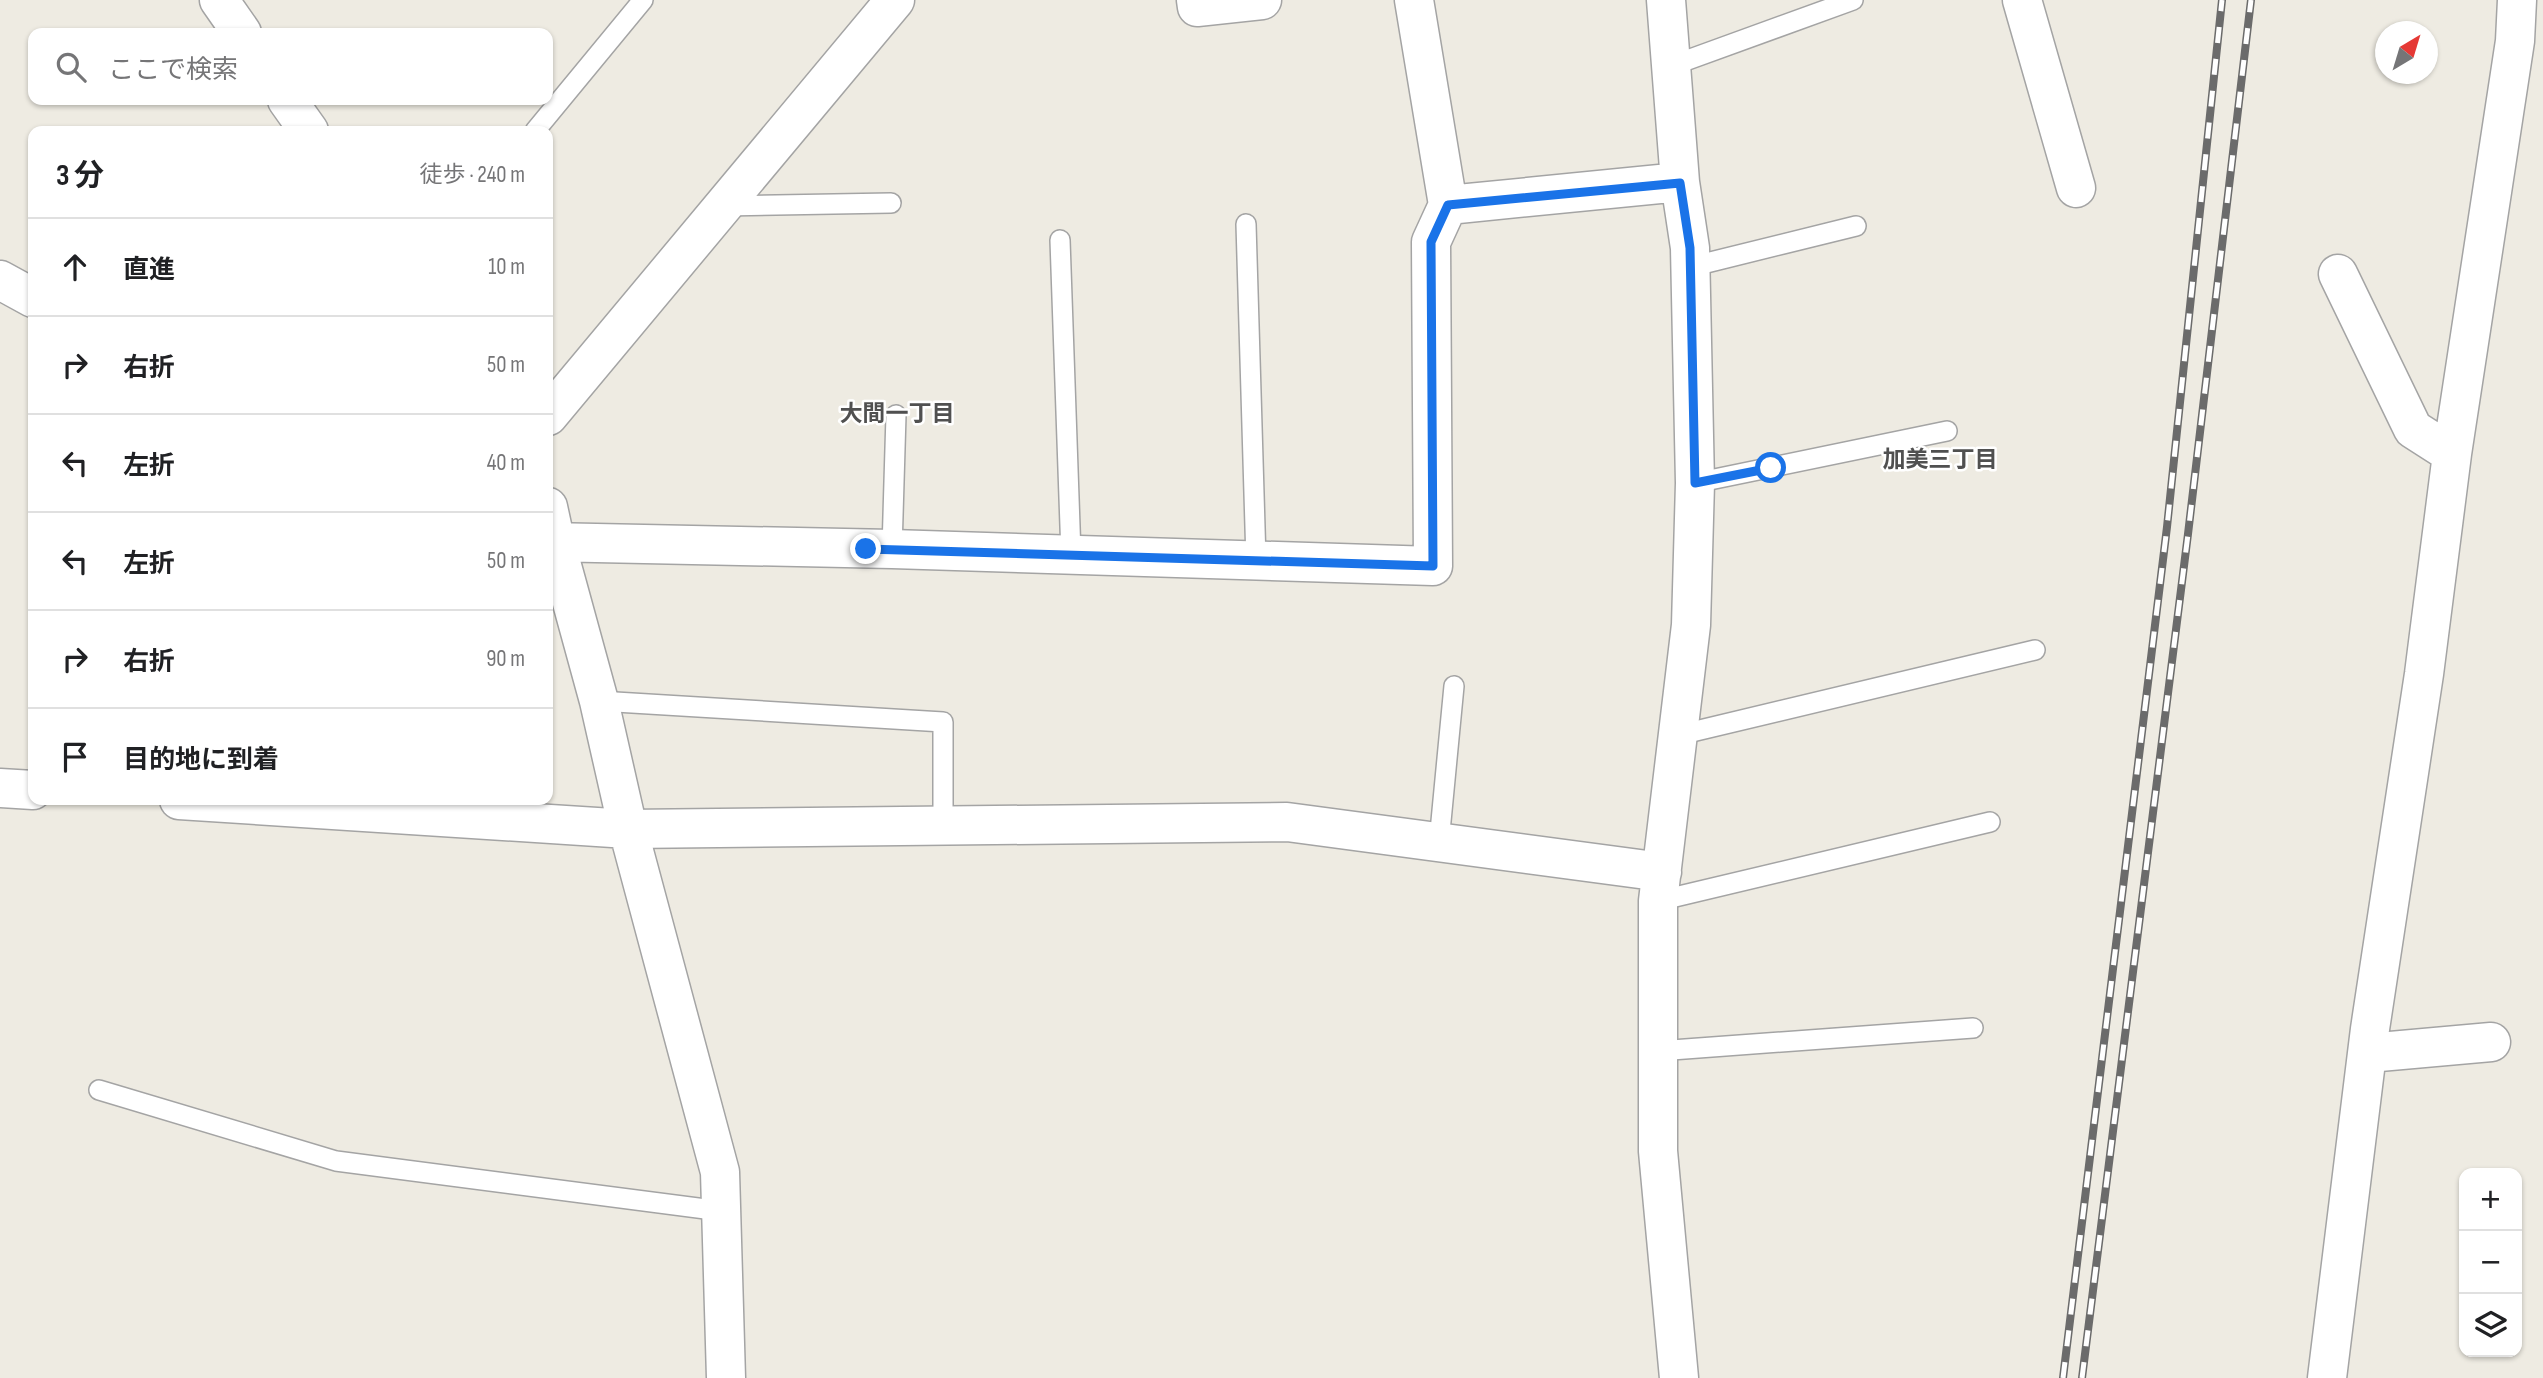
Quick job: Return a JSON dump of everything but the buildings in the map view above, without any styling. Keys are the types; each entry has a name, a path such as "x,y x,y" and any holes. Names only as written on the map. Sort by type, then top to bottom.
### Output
{"street":[{"path":"219,0 239,28"},
{"path":"553,410 895,0"},
{"path":"1196,0 1198,7 1262,0"},
{"path":"553,543 892,549 1433,566 1431,242 1448,205 1414,0"},
{"path":"1666,0 1680,183 1690,248 1695,483 1691,625 1660,886 1658,1151 1679,1378"},
{"path":"2022,0 2076,188"},
{"path":"2327,1378 2368,1053 2424,674 2452,454 2515,41 2517,0"},
{"path":"291,105 306,126"},
{"path":"1448,205 1680,183"},
{"path":"2338,274 2413,429 2452,454"},
{"path":"0,280 28,295"},
{"path":"553,546 599,701 628,829 720,1172 726,1378"},
{"path":"0,788 28,790"},
{"path":"256,805 628,829 1287,822 1439,842 1660,886"},
{"path":"2368,1053 2491,1042"}],"lane":[{"path":"540,126 643,0"},
{"path":"1671,66 1853,0"},
{"path":"722,206 891,203"},
{"path":"1246,224 1256,561"},
{"path":"1690,267 1856,226"},
{"path":"1060,240 1071,555"},
{"path":"892,549 896,415"},
{"path":"1695,483 1948,432"},
{"path":"1679,735 2035,650"},
{"path":"1439,842 1454,686"},
{"path":"599,701 943,723 943,825"},
{"path":"1660,886 1990,822"},
{"path":"1658,1051 1973,1028"},
{"path":"99,1090 336,1161 720,1211"}],"railway":[{"path":"2063,1378 2167,527 2222,0"},
{"path":"2082,1378 2188,534 2251,0"}],"district":[{"name":"大間一丁目","path":"897,413"},
{"name":"加美三丁目","path":"1940,459"}],"route":[{"path":"866,549 1433,566 1431,242 1448,205 1680,183 1690,248 1695,483 1771,468"}]}
